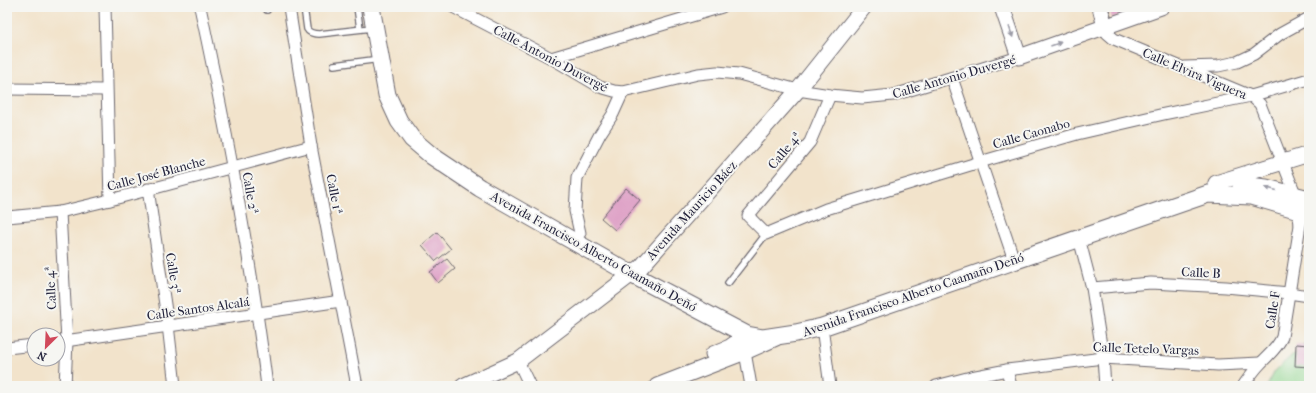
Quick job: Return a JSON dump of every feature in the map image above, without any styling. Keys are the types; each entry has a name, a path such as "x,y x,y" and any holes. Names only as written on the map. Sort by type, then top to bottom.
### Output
{"main road":[{"name":"Avenida Francisco Alberto Caamaño Deñó","path":"371,7 367,28 380,59 387,95 399,120 412,139 432,156 480,188 738,323 774,328 801,322 1012,256 1079,238 1208,194 1251,196 1303,207"},
{"name":"Avenida Francisco Alberto Caamaño Deñó","path":"383,7 392,73 399,95 404,107 427,140 478,177 580,233 636,270 747,335 763,338 781,336 822,327 1179,193 1216,183 1266,188 1303,207"},
{"name":"Avenida Mauricio Báez","path":"463,386 518,361 636,270 798,90 864,7"},
{"path":"1002,7 1019,57"},
{"name":"Calle Elvira Viguera","path":"1100,7 1105,27"},
{"name":"Calle Antonio Duvergé","path":"1019,57 1161,7"},
{"path":"1216,183 1309,154"},
{"path":"646,386 673,372 730,347 747,335"},
{"path":"657,386 745,352 781,336"}],"street":[{"path":"105,7 110,200"},
{"name":"Calle 2ª","path":"200,7 232,167 258,314 267,386"},
{"name":"Calle 1ª","path":"289,7 311,146 357,386"},
{"name":"Calle Antonio Duvergé","path":"453,7 551,58 600,87 623,92 698,74 717,72 739,74 798,90 862,98 893,95 1019,57"},
{"path":"551,58 610,42 722,7"},
{"path":"1179,67 1218,66 1236,62 1254,54 1280,34 1309,18"},
{"name":"Calle Elvira Viguera","path":"1105,27 1107,33 1114,39 1251,96 1260,104 1287,161 1303,207"},
{"path":"952,78 1012,256"},
{"name":"Calle Caonabo","path":"766,234 826,209 1077,134 1251,96 1309,79"},
{"path":"7,89 106,90"},
{"path":"580,233 575,211 577,178 600,134 613,114 623,92"},
{"name":"Calle 4ª","path":"766,234 748,217 810,142 830,95"},
{"name":"Calle José Blanche","path":"7,217 60,212 311,146"},
{"name":"Calle 3ª","path":"148,189 168,325 175,386"},
{"name":"Calle F","path":"1242,386 1260,363 1279,344 1282,337 1303,207"},
{"name":"Calle 4ª","path":"60,212 63,327"},
{"path":"1079,238 1092,288 1106,386"},
{"name":"Calle B","path":"1092,288 1151,284 1226,287 1309,296"},
{"name":"Calle Santos Alcalá","path":"66,341 341,301"},
{"path":"822,327 830,386"},
{"path":"7,348 26,346"},
{"path":"745,352 751,386"},
{"name":"Calle Tetelo Vargas","path":"936,386 1007,370 1103,358 1218,365 1260,363"},
{"path":"518,361 530,386"},
{"name":"Calle 4ª","path":"64,367 65,386"},
{"path":"1007,370 1011,386"}],"lane":[{"path":"304,7 307,28 310,33 319,34 367,28 357,7"},
{"path":"334,65 380,59"},
{"path":"728,284 766,234"}],"green space":[{"path":"1304,344 1309,345 1309,386 1267,386 1275,371"}],"building":[{"path":"1108,7 1135,7 1136,9 1112,18"},
{"path":"626,188 640,200 615,230 601,218"},
{"path":"437,232 451,249 436,261 422,245"},
{"path":"447,259 455,269 438,283 430,272"},
{"path":"1296,344 1309,345 1309,367 1295,366"}]}
